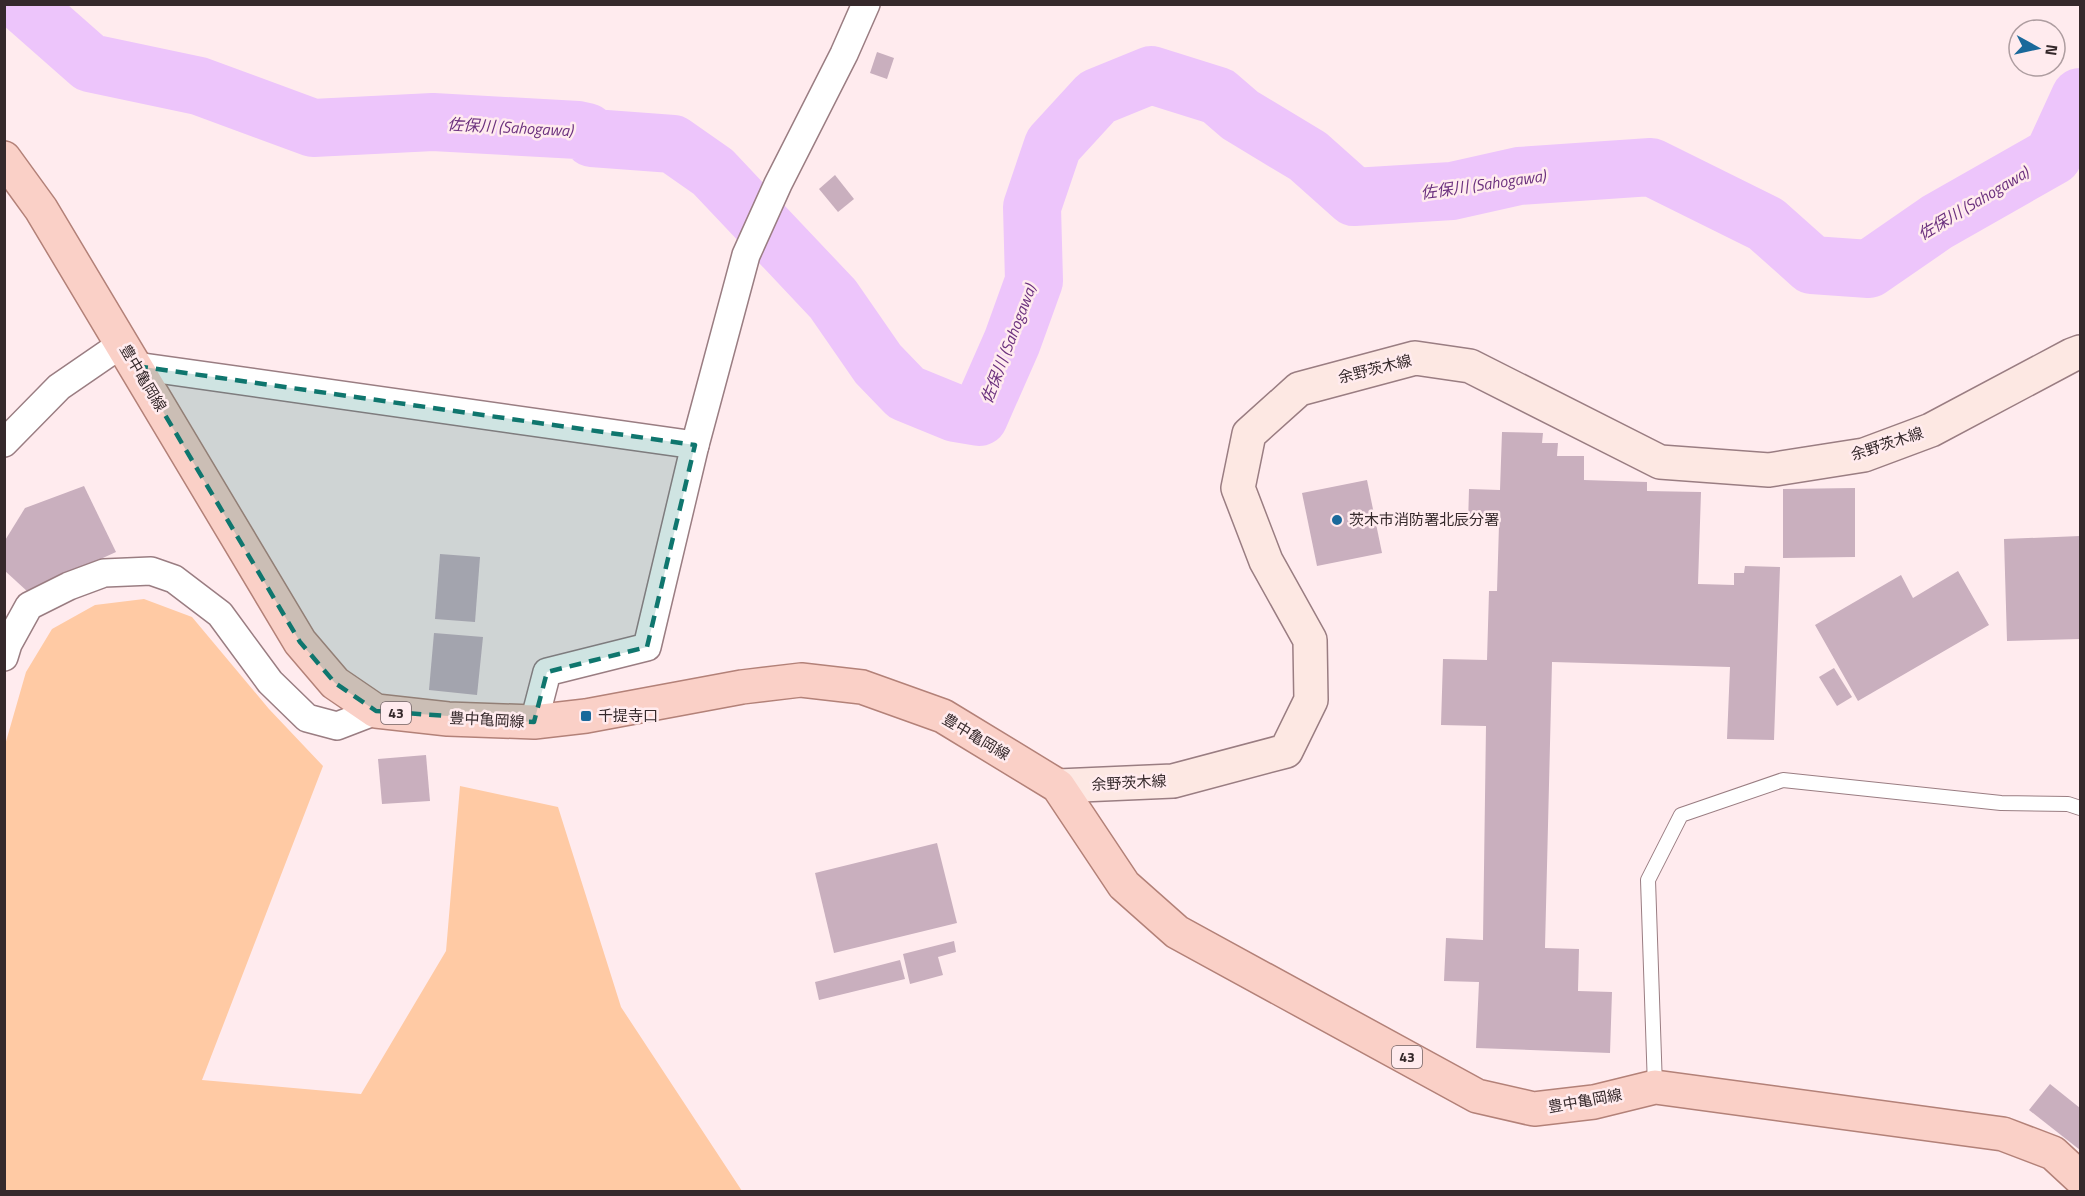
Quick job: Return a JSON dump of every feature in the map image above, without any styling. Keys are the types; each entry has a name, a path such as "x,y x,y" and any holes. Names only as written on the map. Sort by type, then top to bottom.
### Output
{"main road":[{"name":"豊中亀岡線","path":"4,158 41,209 300,642 335,683 376,711 448,719 534,722 586,716 742,687 801,680 862,687 943,716 1058,786 1124,885 1177,932 1477,1096 1534,1109 1594,1102 1654,1087 2003,1134 2053,1153 2080,1178"},
{"name":"余野茨木線","path":"1058,786 1173,781 1286,751 1311,700 1310,640 1266,561 1238,488 1250,435 1299,389 1415,358 1470,366 1660,462 1769,470 1864,455 1931,430 2080,352"}],"street":[{"path":"534,722 547,672 647,647 695,445 746,255 866,4"},
{"path":"4,443 59,387 129,354 695,445"},
{"path":"4,657 8,644 29,606 69,586 104,573 151,571 174,579 220,614 270,682 307,718 338,726 376,711"}],"lane":[{"path":"1654,1087 1648,880 1681,815 1783,780 2001,803 2068,804 2080,808"}],"highlighted area":[{"path":"136,366 695,445 647,647 547,672 534,722 376,711 335,683 300,642"}],"shaded area":[{"path":"144,599 192,617 269,709 323,766 202,1080 361,1094 446,951 460,786 558,807 621,1007 742,1191 5,1191 5,745 26,672 52,629 95,605"}],"building":[{"path":"877,52 894,58 887,79 870,73"},
{"path":"835,175 854,199 838,212 819,189"},
{"path":"1502,432 1543,433 1542,443 1558,443 1557,456 1584,456 1584,480 1647,482 1647,491 1701,492 1698,584 1734,585 1734,573 1744,573 1745,566 1780,567 1774,740 1727,739 1730,667 1552,662 1545,948 1579,949 1578,991 1612,992 1610,1053 1476,1048 1479,982 1444,981 1446,938 1483,940 1486,726 1441,725 1443,659 1487,660 1489,591 1497,591 1499,525 1468,525 1469,489 1500,490"},
{"path":"1367,480 1382,553 1317,566 1302,493"},
{"path":"84,486 116,552 28,592 4,570 4,542 25,508"},
{"path":"1855,488 1855,557 1783,558 1783,489"},
{"path":"2080,536 2080,639 2007,641 2004,539"},
{"path":"440,554 480,557 475,622 435,619"},
{"path":"1958,571 1989,625 1858,701 1815,625 1901,575 1913,598"},
{"path":"434,633 483,637 477,695 429,690"},
{"path":"1834,668 1852,697 1837,706 1819,677"},
{"path":"426,755 430,801 382,804 378,759"},
{"path":"937,843 957,923 834,953 815,873"},
{"path":"954,941 956,952 938,957 943,975 910,984 903,954"},
{"path":"900,960 905,979 819,1000 815,982"},
{"path":"2050,1084 2080,1108 2080,1150 2029,1110"}],"waterway":[{"name":"佐保川 (Sahogawa)","path":"23,4 90,63 199,86 313,128 433,122 578,130 587,132 592,138 673,144 713,172 833,299 878,364 906,393 955,413 979,417 1012,342 1034,281 1032,207 1053,145 1097,97 1151,75 1218,96 1240,115 1308,156 1354,197 1452,191 1519,176 1651,167 1766,224 1812,265 1869,269 1937,222 2053,156 2080,97"}],"place":[{"name":"茨木市消防署北辰分署","path":"1337,520"},
{"name":"千提寺口","path":"586,716"}]}
